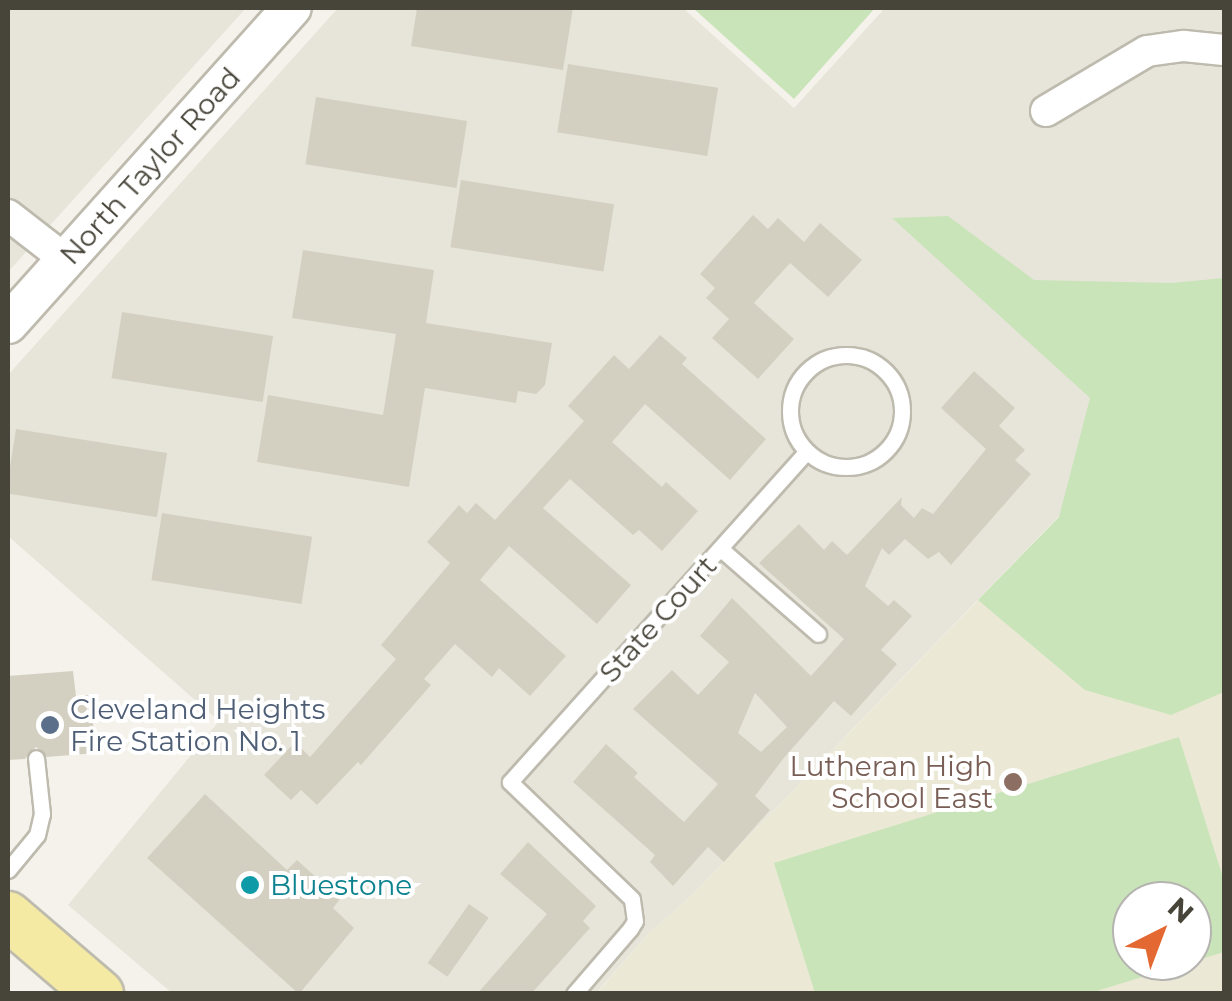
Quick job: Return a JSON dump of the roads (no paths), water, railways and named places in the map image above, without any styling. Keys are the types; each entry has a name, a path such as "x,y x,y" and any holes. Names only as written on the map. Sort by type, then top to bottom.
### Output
{"main road":[{"path":"8,916 99,994"}],"street":[{"name":"North Taylor Road","path":"8,324 292,8"},
{"path":"1046,110 1147,51 1184,46 1224,50"},
{"path":"8,214 66,260"}],"lane":[{"path":"856,356 890,375 903,410 891,446 858,466 839,467 805,453 791,418 791,400 808,370 822,360 856,356"},
{"name":"State Court","path":"574,994 630,929 636,910 632,898 510,782 805,453"},
{"path":"721,549 818,634"},
{"path":"8,870 37,835 42,814 36,758"}],"place":[{"name":"Cleveland Heights Fire Station No. 1","path":"50,725"},
{"name":"Lutheran High School East","path":"1013,782"},
{"name":"Bluestone","path":"250,885"}]}
